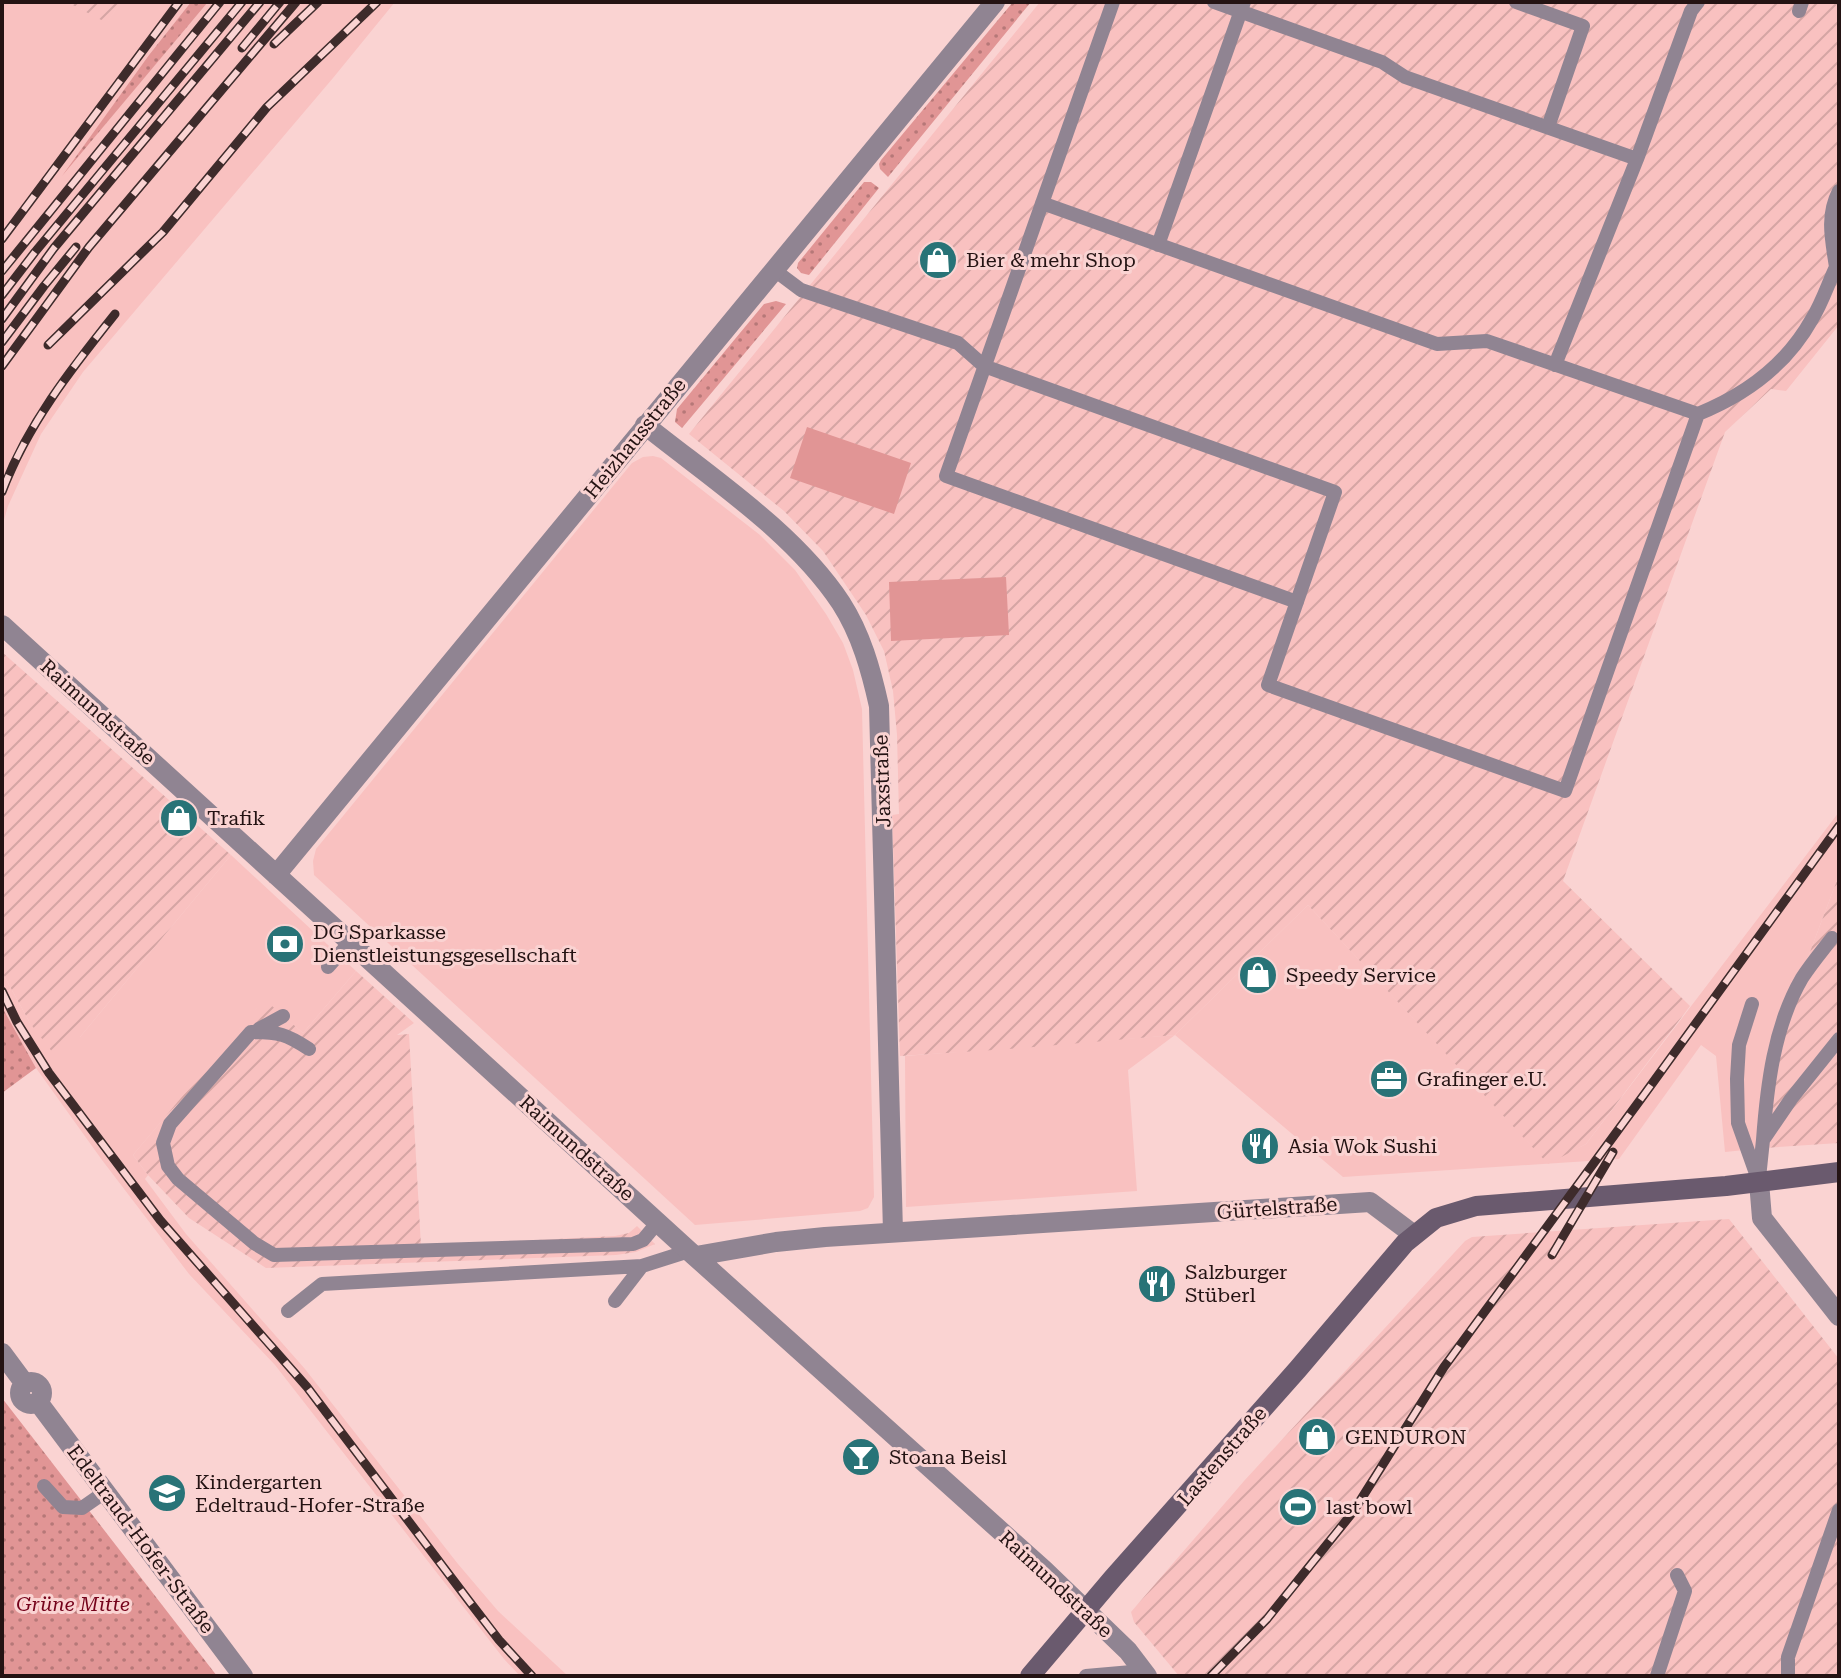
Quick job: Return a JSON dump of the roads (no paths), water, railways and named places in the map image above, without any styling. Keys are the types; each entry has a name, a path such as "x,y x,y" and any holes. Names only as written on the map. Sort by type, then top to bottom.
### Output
{"main road":[{"path":"1414,1235 1436,1218 1476,1206 1726,1186 1839,1172"},
{"name":"Lastenstraße","path":"1030,1676 1414,1235"}],"street":[{"name":"Heizhausstraße","path":"276,875 995,2"},
{"name":"Jaxstraße","path":"645,425 770,525 807,560 841,603 858,635 871,670 880,722 893,1232"},
{"name":"Raimundstraße","path":"2,625 1086,1610 1128,1651 1145,1674"},
{"path":"1759,1182 1762,1218 1839,1316"},
{"name":"Gürtelstraße","path":"692,1253 825,1237 1370,1202 1414,1235"},
{"name":"Edeltraud-Hofer-Straße","path":"2,1353 25,1384 31,1382 39,1385 42,1394 38,1402 243,1676"}],"lane":[{"path":"1113,2 946,476 1297,602"},
{"path":"1214,2 1242,7 1382,62 1405,77 1637,159"},
{"path":"1516,2 1583,26 1548,127"},
{"path":"1555,365 1637,159 1691,11 1698,2"},
{"path":"1158,245 1242,7"},
{"path":"1042,203 1437,344 1487,341 1698,414 1740,394 1776,365 1813,319 1838,266 1830,220 1833,202 1839,191"},
{"path":"773,269 801,290 958,343 984,366 1335,492 1268,685 1565,791 1698,414"},
{"path":"1759,1182 1766,1102 1776,1048 1802,978 1832,938"},
{"path":"328,967 350,942"},
{"path":"1752,1004 1739,1045 1738,1123 1759,1182"},
{"path":"283,1016 251,1032 170,1124 163,1143 168,1166 178,1179 254,1243 274,1255 633,1244 643,1240 658,1222"},
{"path":"251,1032 288,1036 309,1049"},
{"path":"1763,1140 1839,1039"},
{"path":"288,1311 322,1284 642,1266 692,1253"},
{"path":"615,1301 642,1266"},
{"path":"44,1486 63,1507 82,1508 105,1492"},
{"path":"1793,1674 1788,1657 1839,1510"},
{"path":"1657,1676 1685,1591 1677,1575"},
{"path":"1086,1676 1145,1674"}],"railway":[{"path":"2,239 179,2"},
{"path":"2,271 220,2"},
{"path":"2,295 242,2"},
{"path":"2,319 54,248 260,2"},
{"path":"242,48 280,2"},
{"path":"2,366 89,247 296,2"},
{"path":"274,44 318,2"},
{"path":"48,345 163,232 267,107 377,2"},
{"path":"2,342 76,247"},
{"path":"2,492 37,421 115,314"},
{"path":"1211,1676 1267,1619 1353,1512 1444,1367 1839,826"},
{"path":"2,991 17,1022 49,1073 160,1220 307,1387 499,1640 532,1676"},
{"path":"1552,1255 1613,1152"}],"place":[{"name":"Bier & mehr Shop","path":"938,260"},
{"name":"Trafik","path":"179,818"},
{"name":"DG Sparkasse Dienstleistungsgesellschaft","path":"285,944"},
{"name":"Speedy Service","path":"1258,975"},
{"name":"Grafinger e.U.","path":"1389,1079"},
{"name":"Asia Wok Sushi","path":"1260,1146"},
{"name":"Salzburger Stüberl","path":"1157,1284"},
{"name":"GENDURON","path":"1317,1437"},
{"name":"Stoana Beisl","path":"861,1457"},
{"name":"Kindergarten Edeltraud-Hofer-Straße","path":"167,1493"},
{"name":"last bowl","path":"1298,1507"}],"park label":[{"name":"Grüne Mitte","path":"73,1604"}]}
